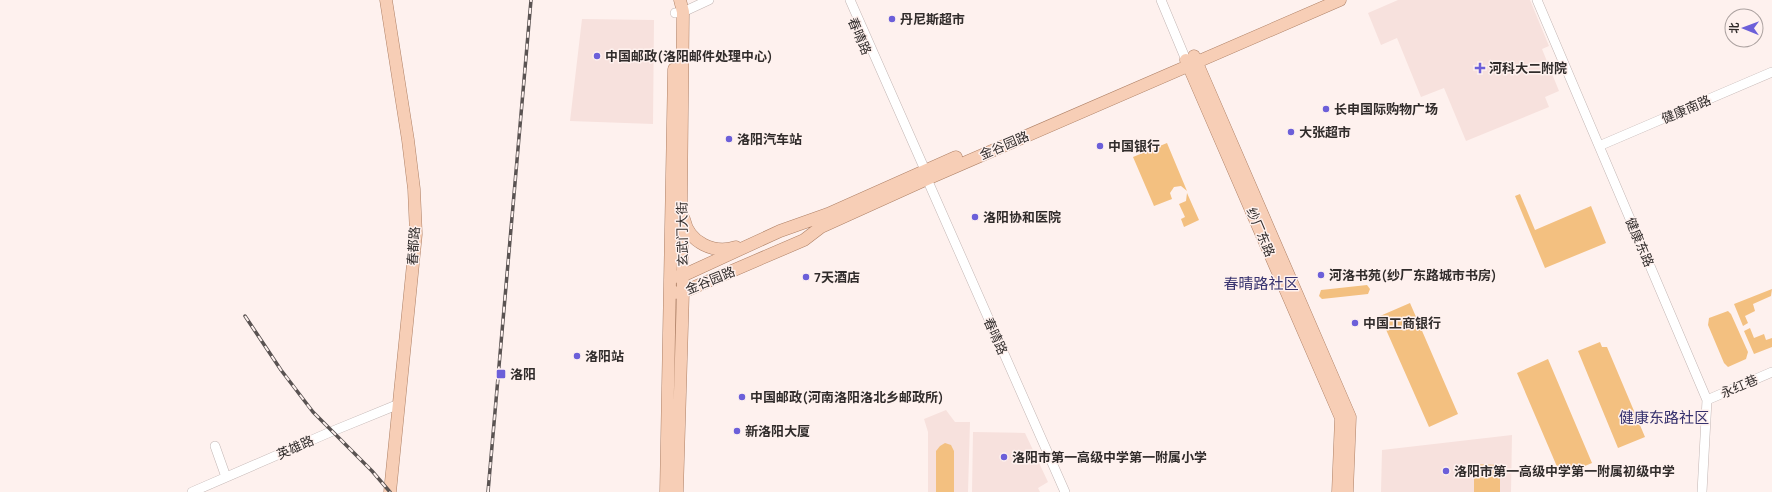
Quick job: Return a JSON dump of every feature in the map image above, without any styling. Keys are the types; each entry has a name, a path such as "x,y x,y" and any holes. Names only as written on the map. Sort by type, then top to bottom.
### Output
{"main road":[{"name":"春都路","path":"382,0 404,141 410,190 412,234 390,492"},
{"name":"春都路","path":"386,0 408,140 414,188 416,234 387,492"},
{"name":"玄武门大街","path":"666,492 670,292 676,277 681,206 679,13 671,0"},
{"name":"玄武门大街","path":"676,492 683,292 676,277 680,0"},
{"name":"金谷园路","path":"1191,61 1328,0"},
{"name":"金谷园路","path":"676,277 762,238 828,214 1340,0"},
{"name":"纱厂东路","path":"1191,61 1341,418 1338,492"},
{"name":"纱厂东路","path":"1191,61 1350,417 1347,492"},
{"name":"金谷园路","path":"670,292 683,292 804,240 821,227 924,174"},
{"path":"681,206 686,228 698,242 711,248 728,250 762,238"}],"street":[{"path":"679,13 709,0"},
{"name":"春晴路","path":"845,0 1065,492"},
{"name":"春晴路","path":"850,0 924,174"},
{"name":"纱厂东路","path":"1161,0 1191,61"},
{"name":"健康东路","path":"1537,0 1707,400 1702,492"},
{"name":"健康南路","path":"1599,146 1772,72"},
{"name":"永红巷","path":"1707,400 1772,372"},
{"name":"英雄路","path":"192,492 397,405"},
{"path":"215,446 226,477"}],"shaded area":[{"name":"河科大二附院","path":"1398,0 1530,0 1549,46 1542,49 1559,91 1545,97 1549,107 1466,141 1444,88 1421,97 1397,38 1381,45 1368,13"},
{"path":"582,19 654,20 653,124 570,121"},
{"path":"1167,143 1187,191 1181,186 1174,187 1170,193 1172,199 1154,206 1133,157"},
{"path":"1187,193 1199,220 1184,227 1181,219 1185,217 1179,204 1186,201"},
{"path":"1520,194 1535,230 1591,206 1606,243 1545,268 1515,196"},
{"path":"1367,285 1370,289 1368,294 1322,299 1319,296 1321,290"},
{"path":"1772,289 1771,296 1753,304 1755,311 1745,316 1748,323 1743,326 1734,304"},
{"path":"1410,303 1458,414 1429,427 1380,316"},
{"path":"1728,311 1731,314 1748,352 1746,359 1728,367 1724,363 1708,325 1709,318"},
{"path":"1750,328 1754,338 1764,334 1766,340 1772,338 1772,347 1754,354 1744,331"},
{"path":"1600,342 1602,347 1607,347 1645,437 1618,448 1578,351"},
{"path":"1548,359 1592,463 1561,476 1517,373"},
{"path":"946,410 955,422 970,422 968,492 928,492 928,432 924,419"},
{"name":"洛阳市第一高级中学第一附属小学","path":"973,432 1025,433 1048,482 1038,488 1040,492 972,492"},
{"name":"洛阳市第一高级中学第一附属初级中学","path":"1512,435 1511,492 1381,492 1382,450"},
{"path":"945,443 951,445 954,451 954,492 936,492 936,451"},
{"path":"1474,464 1500,465 1500,492 1474,492"}],"railway":[{"path":"488,492 531,0"},
{"path":"245,316 281,370 313,412 372,471 390,492"}],"place":[{"name":"丹尼斯超市","path":"892,19"},
{"name":"中国邮政(洛阳邮件处理中心)","path":"597,56"},
{"name":"河科大二附院","path":"1480,68"},
{"name":"长申国际购物广场","path":"1326,109"},
{"name":"大张超市","path":"1291,132"},
{"name":"洛阳汽车站","path":"729,139"},
{"name":"中国银行","path":"1100,146"},
{"name":"洛阳协和医院","path":"975,217"},
{"name":"河洛书苑(纱厂东路城市书房)","path":"1321,275"},
{"name":"7天酒店","path":"806,277"},
{"name":"中国工商银行","path":"1355,323"},
{"name":"洛阳站","path":"577,356"},
{"name":"洛阳","path":"501,374"},
{"name":"中国邮政(河南洛阳洛北乡邮政所)","path":"742,397"},
{"name":"新洛阳大厦","path":"737,431"},
{"name":"洛阳市第一高级中学第一附属小学","path":"1004,457"},
{"name":"洛阳市第一高级中学第一附属初级中学","path":"1446,471"}],"district":[{"name":"春晴路社区","path":"1261,284"},
{"name":"健康东路社区","path":"1664,418"}]}
